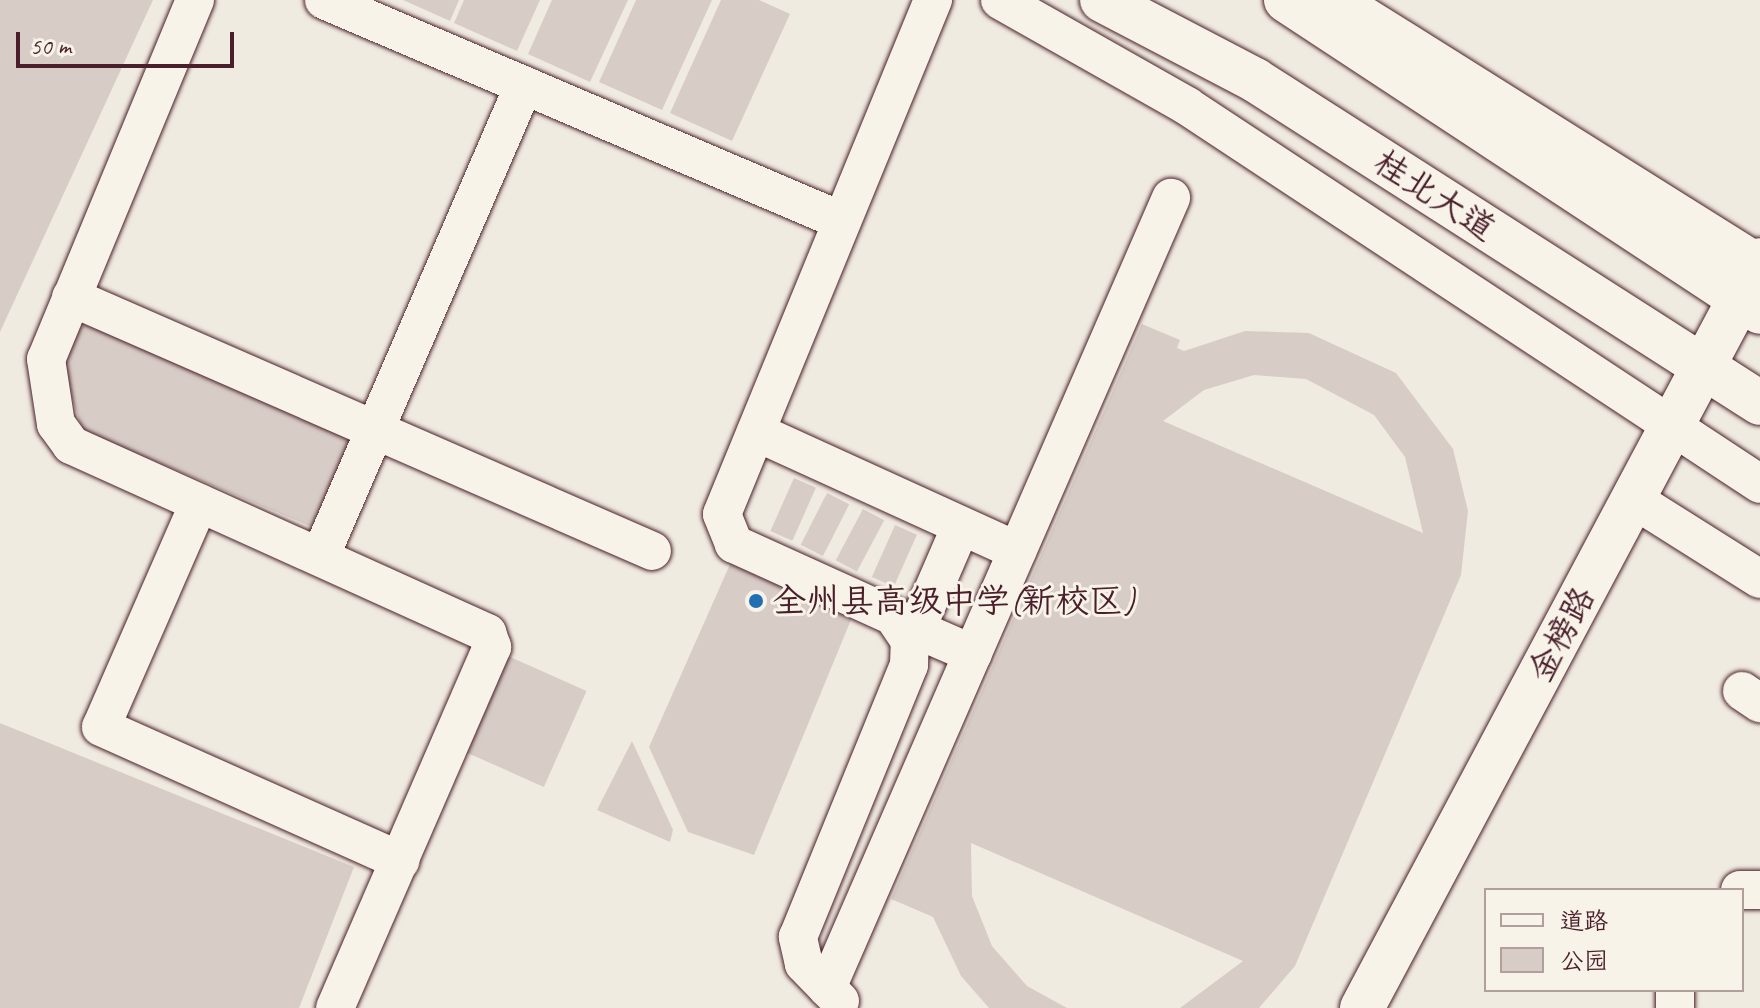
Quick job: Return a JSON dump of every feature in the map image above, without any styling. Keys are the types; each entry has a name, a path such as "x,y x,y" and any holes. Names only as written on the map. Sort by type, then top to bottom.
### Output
{"main road":[{"name":"桂北大道","path":"1102,0 1255,80 1760,403"},
{"path":"1286,0 1756,280"},
{"name":"金榜路","path":"1362,1008 1703,366 1756,280"}],"lane":[{"path":"195,0 46,359 60,433 71,445 487,633 491,642 335,1008"},
{"path":"324,0 842,221"},
{"path":"933,0 722,514 728,538 910,627 973,654"},
{"path":"1000,0 1187,106 1760,484"},
{"path":"1339,0 1756,280"},
{"path":"320,557 524,85"},
{"path":"961,526 910,627 909,665 798,937 804,964 841,1001 973,654 1171,198"},
{"path":"71,297 652,551"},
{"path":"756,432 1017,551"},
{"path":"1633,499 1760,579"},
{"path":"199,503 101,727 400,861"}],"green space":[{"path":"0,0 153,0 0,332"},
{"path":"403,0 459,0 450,21"},
{"path":"464,0 540,0 517,51 454,23"},
{"path":"552,0 628,0 590,82 528,54"},
{"path":"636,0 712,0 662,110 599,82"},
{"path":"721,0 759,0 790,14 732,141 670,113"},
{"path":"1142,324 1180,340 1177,348 1184,351 1245,331 1309,333 1396,373 1453,449 1468,511 1461,575 1295,966 1259,1008 1180,1008 1243,961 971,843 972,896 992,946 1027,986 1067,1008 989,1008 961,976 933,917 891,899","holes":["1254,375 1306,379 1374,415 1405,457 1423,533 1163,421 1204,390"]},
{"path":"86,325 102,325 355,435 319,530 83,431 64,374 73,332"},
{"path":"794,478 816,488 792,541 770,531"},
{"path":"827,493 849,504 823,556 801,545"},
{"path":"863,509 884,520 857,571 836,560"},
{"path":"895,525 917,535 894,587 872,577"},
{"path":"731,562 853,615 754,855 688,832 649,747"},
{"path":"508,656 587,691 544,787 465,752"},
{"path":"0,723 354,867 299,1008 0,1008"},
{"path":"632,741 673,830 670,842 597,810"}],"place":[{"name":"全州县高级中学(新校区)","path":"756,601"}]}
